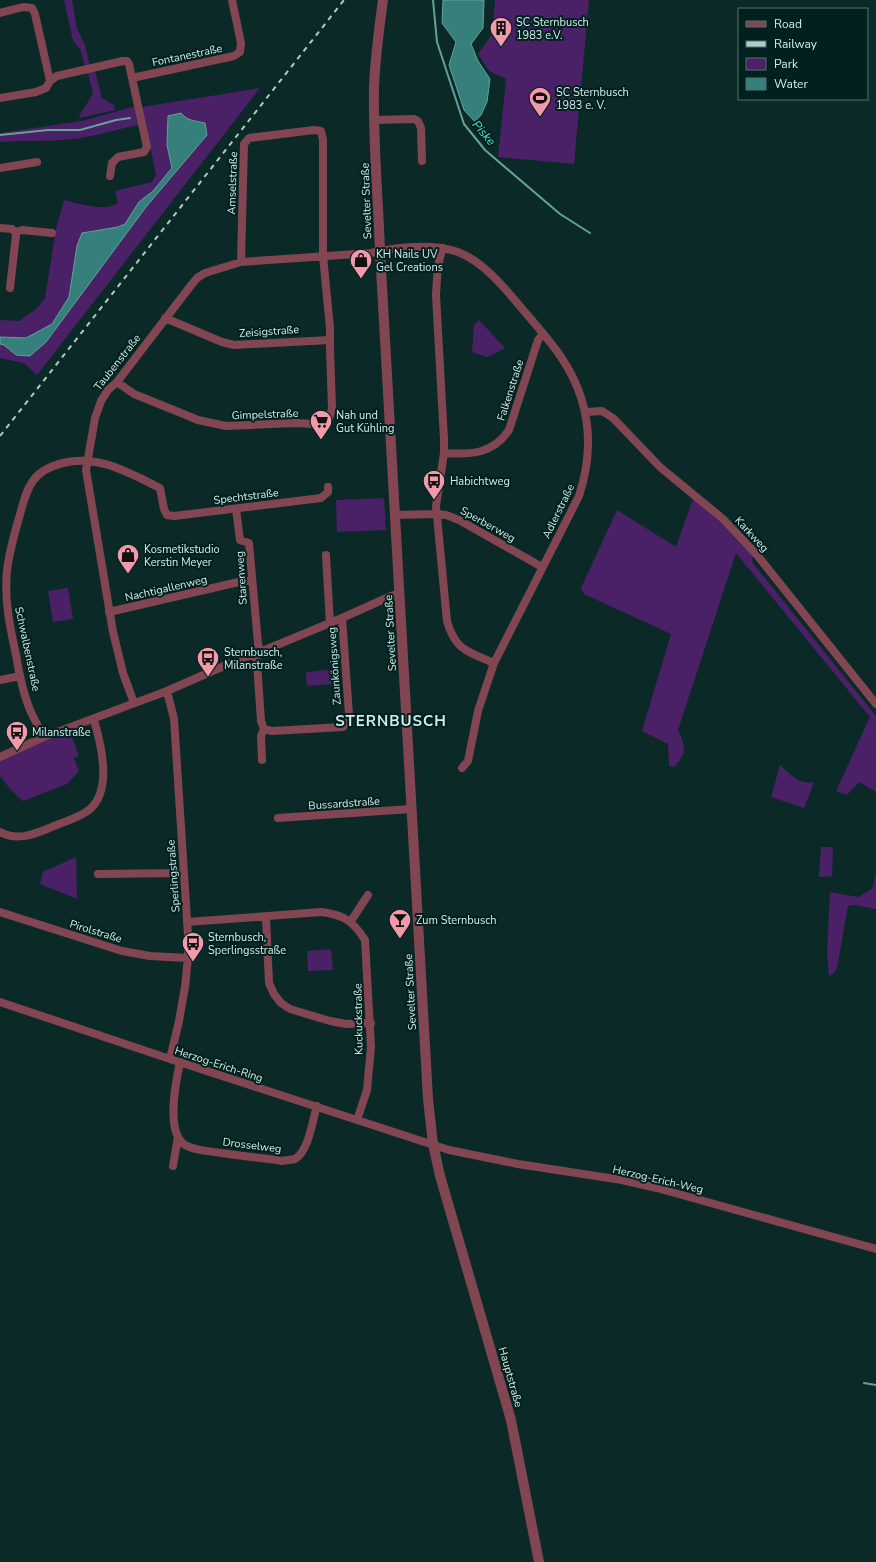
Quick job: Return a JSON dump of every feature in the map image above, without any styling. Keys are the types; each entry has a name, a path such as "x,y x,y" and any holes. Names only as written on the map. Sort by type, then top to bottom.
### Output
{"street":[{"name":"Fontanestraße","path":"132,78 234,56 240,52 241,43 232,0"},
{"name":"Sevelter Straße","path":"383,0 377,46 374,88 380,250 428,1099 433,1144 446,1201"},
{"path":"0,13 23,7 32,8 35,14 50,82"},
{"path":"0,98 36,92 46,88 57,76 127,61 129,64 147,147 144,152 118,157 112,163 110,176"},
{"path":"375,120 414,119 418,121 421,128 422,161"},
{"name":"Amselstraße","path":"241,262 244,144 249,138 314,130 321,131 324,140 323,256"},
{"path":"0,168 37,162"},
{"path":"0,228 12,229 15,232 22,230 52,232"},
{"path":"10,288 15,232"},
{"name":"Adlerstraße","path":"380,250 391,248 443,248 460,253 484,269 510,295 561,357 573,376 585,412 588,430 588,456 583,484 573,510 542,567 494,663 478,711 468,761 462,768"},
{"path":"443,248 437,274 436,295 444,453 436,506 447,621 450,634 456,643 464,650 494,663"},
{"name":"Taubenstraße","path":"134,703 123,673 109,612 86,470 86,461 92,429 101,401 108,390 117,382 197,278 205,272 241,262 380,250"},
{"name":"Gimpelstraße","path":"117,382 134,394 173,410 198,420 226,426 325,423 329,418 332,409 330,340 323,256"},
{"name":"Zeisigstraße","path":"165,318 222,342 234,345 330,340"},
{"name":"Falkenstraße","path":"444,453 476,452 492,448 503,439 509,430 538,340 543,334"},
{"name":"Karkweg","path":"585,412 602,411 613,418 664,470 723,519 742,537 876,704"},
{"name":"Schwalbenstraße","path":"44,737 30,710 4,614 7,571 17,523 32,480 46,469 63,463 95,461 109,464 160,488 164,510"},
{"name":"Spechtstraße","path":"164,510 167,515 174,516 321,498 328,492 328,487"},
{"name":"Starenweg","path":"236,509 240,540 249,543 258,653"},
{"name":"Sperberweg","path":"395,515 446,515 459,520 542,567"},
{"path":"326,556 330,624"},
{"name":"Nachtigallenweg","path":"109,612 243,581 251,581"},
{"path":"0,757 44,737 94,720 167,691 240,659 330,624 391,596 400,594"},
{"name":"Zaunkönigsweg","path":"264,729 272,731 342,726 347,721 349,714 342,618"},
{"path":"258,653 261,721 264,729 261,736 262,760"},
{"path":"0,680 20,676"},
{"name":"Sperlingstraße","path":"167,691 174,719 188,958 180,1021 170,1059"},
{"path":"0,832 4,834 26,837 76,817 90,809 98,797 103,783 102,757 99,736 94,720"},
{"name":"Bussardstraße","path":"278,818 411,809"},
{"path":"98,874 184,872"},
{"path":"351,921 368,895"},
{"name":"Pirolstraße","path":"0,912 122,951 150,956 188,958"},
{"name":"Kuckuckstraße","path":"187,922 322,912 337,914 351,921 358,928 365,940 371,1023 368,1090 358,1120"},
{"path":"266,917 269,983 274,994 281,1003 290,1009 330,1021 346,1024 371,1023"},
{"name":"Herzog-Erich-Ring","path":"0,1002 433,1144"},
{"path":"173,1166 178,1137 174,1122 173,1106 180,1062"},
{"name":"Drosselweg","path":"178,1137 184,1145 200,1150 282,1161 294,1159 302,1152 307,1141 317,1106"},
{"name":"Herzog-Erich-Weg","path":"433,1144 449,1150 518,1164 622,1180 657,1188 876,1249"},
{"name":"Hauptstraße","path":"446,1201 511,1420 539,1562"}],"green space":[{"path":"64,0 72,0 77,29 85,45 90,67 86,69 80,49 73,41"},
{"name":"SC Sternbusch 1983 e. V.","path":"495,0 589,0 574,164 498,157 506,79 489,71 478,54 492,34"},
{"path":"95,71 102,98 114,105 115,110 80,118 79,116 93,94 88,73"},
{"path":"260,88 37,375 24,363 0,358 0,320 19,321 36,309 45,298 56,229 64,200 98,207 112,206 118,203 115,191 152,182 156,175 142,107"},
{"path":"136,106 139,125 80,138 0,142 0,133 82,121"},
{"path":"479,320 504,347 504,349 487,357 472,352 474,325"},
{"path":"384,498 386,530 337,532 336,500"},
{"path":"693,499 720,522 753,556 752,562 876,716 876,792 859,782 847,795 836,791 870,717 736,553 678,730 683,741 684,750 681,758 674,767 669,766 668,744 642,731 671,634 584,594 581,588 617,510 676,547"},
{"path":"68,588 73,619 53,622 48,591"},
{"path":"339,669 341,683 307,686 306,672"},
{"path":"71,734 79,756 74,758 79,771 67,784 23,801 11,790 0,776 0,761 44,741"},
{"path":"780,765 799,780 804,782 814,782 804,808 771,797"},
{"path":"821,847 833,847 832,876 819,877"},
{"path":"76,857 77,899 40,884 43,872"},
{"path":"876,873 876,909 854,905 848,906 837,968 834,973 829,976 827,954 830,892 858,897 872,889"},
{"path":"331,949 333,970 308,971 307,951"}],"water":[{"path":"443,0 484,0 483,28 471,44 478,61 490,79 487,102 481,115 475,122 464,110 449,65 456,42 442,23"},
{"path":"181,113 189,119 205,123 207,135 146,207 46,342 30,356 16,355 4,345 0,344 0,337 26,338 52,324 69,297 77,246 82,233 118,227 125,224 139,202 153,191 172,168 167,145 168,116"}],"waterway":[{"name":"Piske","path":"433,0 437,42 464,124 485,150 560,214 590,233"},
{"path":"0,135 48,130 80,130 116,120 130,118"},
{"path":"864,1383 876,1385"}],"railway":[{"path":"0,436 344,0"}],"place":[{"name":"SC Sternbusch 1983 e.V.","path":"501,48"},
{"name":"SC Sternbusch 1983 e. V.","path":"540,118"},
{"name":"KH Nails UV Gel Creations","path":"361,280"},
{"name":"Nah und Gut Kühling","path":"321,440"},
{"name":"Habichtweg","path":"434,500"},
{"name":"Kosmetikstudio Kerstin Meyer","path":"128,574"},
{"name":"Sternbusch, Milanstraße","path":"208,678"},
{"name":"Milanstraße","path":"17,752"},
{"name":"Zum Sternbusch","path":"400,940"},
{"name":"Sternbusch, Sperlingsstraße","path":"193,962"}],"district":[{"name":"STERNBUSCH","path":"391,721"}]}
